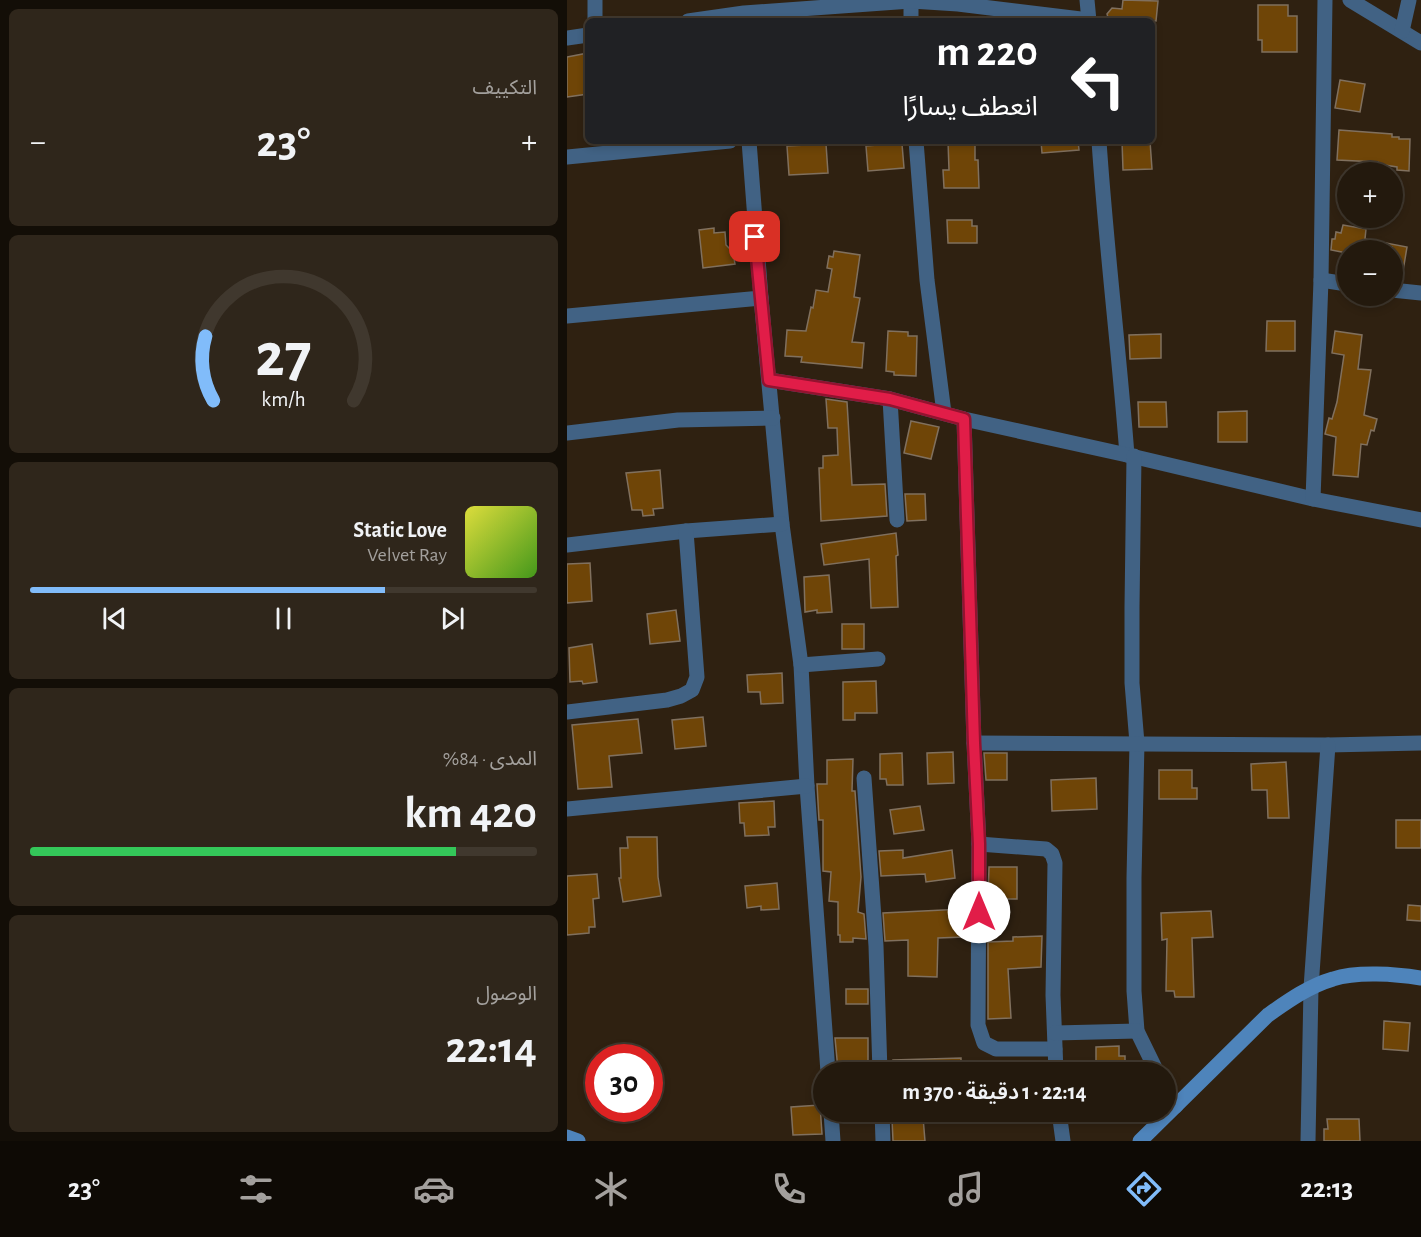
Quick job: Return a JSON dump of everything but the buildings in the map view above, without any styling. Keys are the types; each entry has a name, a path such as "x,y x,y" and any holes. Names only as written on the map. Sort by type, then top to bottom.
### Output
{"street":[{"path":"595,0 595,18"},
{"path":"1087,0 1089,18"},
{"path":"1313,499 1321,280 1325,0"},
{"path":"1350,0 1421,44"},
{"path":"1402,31 1409,0"},
{"path":"911,1 911,18"},
{"path":"705,18 744,11 911,1 959,4 1073,18"},
{"path":"567,38 585,35"},
{"path":"567,157 699,144"},
{"path":"749,144 782,524 801,665 807,786 827,1062"},
{"path":"916,144 927,279 944,413"},
{"path":"1099,144 1104,215 1131,456 1132,672 1137,743 1134,991 1137,1031 1152,1062"},
{"path":"1321,280 1337,282"},
{"path":"1403,291 1421,293"},
{"path":"567,316 761,297"},
{"path":"769,380 890,399 964,419 1313,499 1421,520"},
{"path":"890,399 897,520"},
{"path":"567,433 678,420 773,418"},
{"path":"964,419 979,844 978,1025 984,1043 996,1049 1055,1049"},
{"path":"567,545 686,531 782,524"},
{"path":"567,712 667,700 692,690 697,677 686,531"},
{"path":"801,665 878,659"},
{"path":"974,743 1328,745 1421,743"},
{"path":"1308,1141 1311,988 1328,745"},
{"path":"864,778 876,946 880,1062"},
{"path":"567,809 807,786"},
{"path":"979,844 1046,849 1052,854 1057,874 1053,995 1056,1062"},
{"path":"1176,1106 1268,1015 1311,988 1334,978 1350,976 1403,975 1421,978"},
{"path":"1055,1033 1137,1031"},
{"path":"832,1122 833,1141"},
{"path":"882,1122 883,1141"},
{"path":"1060,1122 1063,1141"},
{"path":"1140,1141 1160,1122"},
{"path":"567,1137 578,1141"}],"route":[{"path":"755,237 769,380 890,399 964,419 979,844 979,912"}]}
